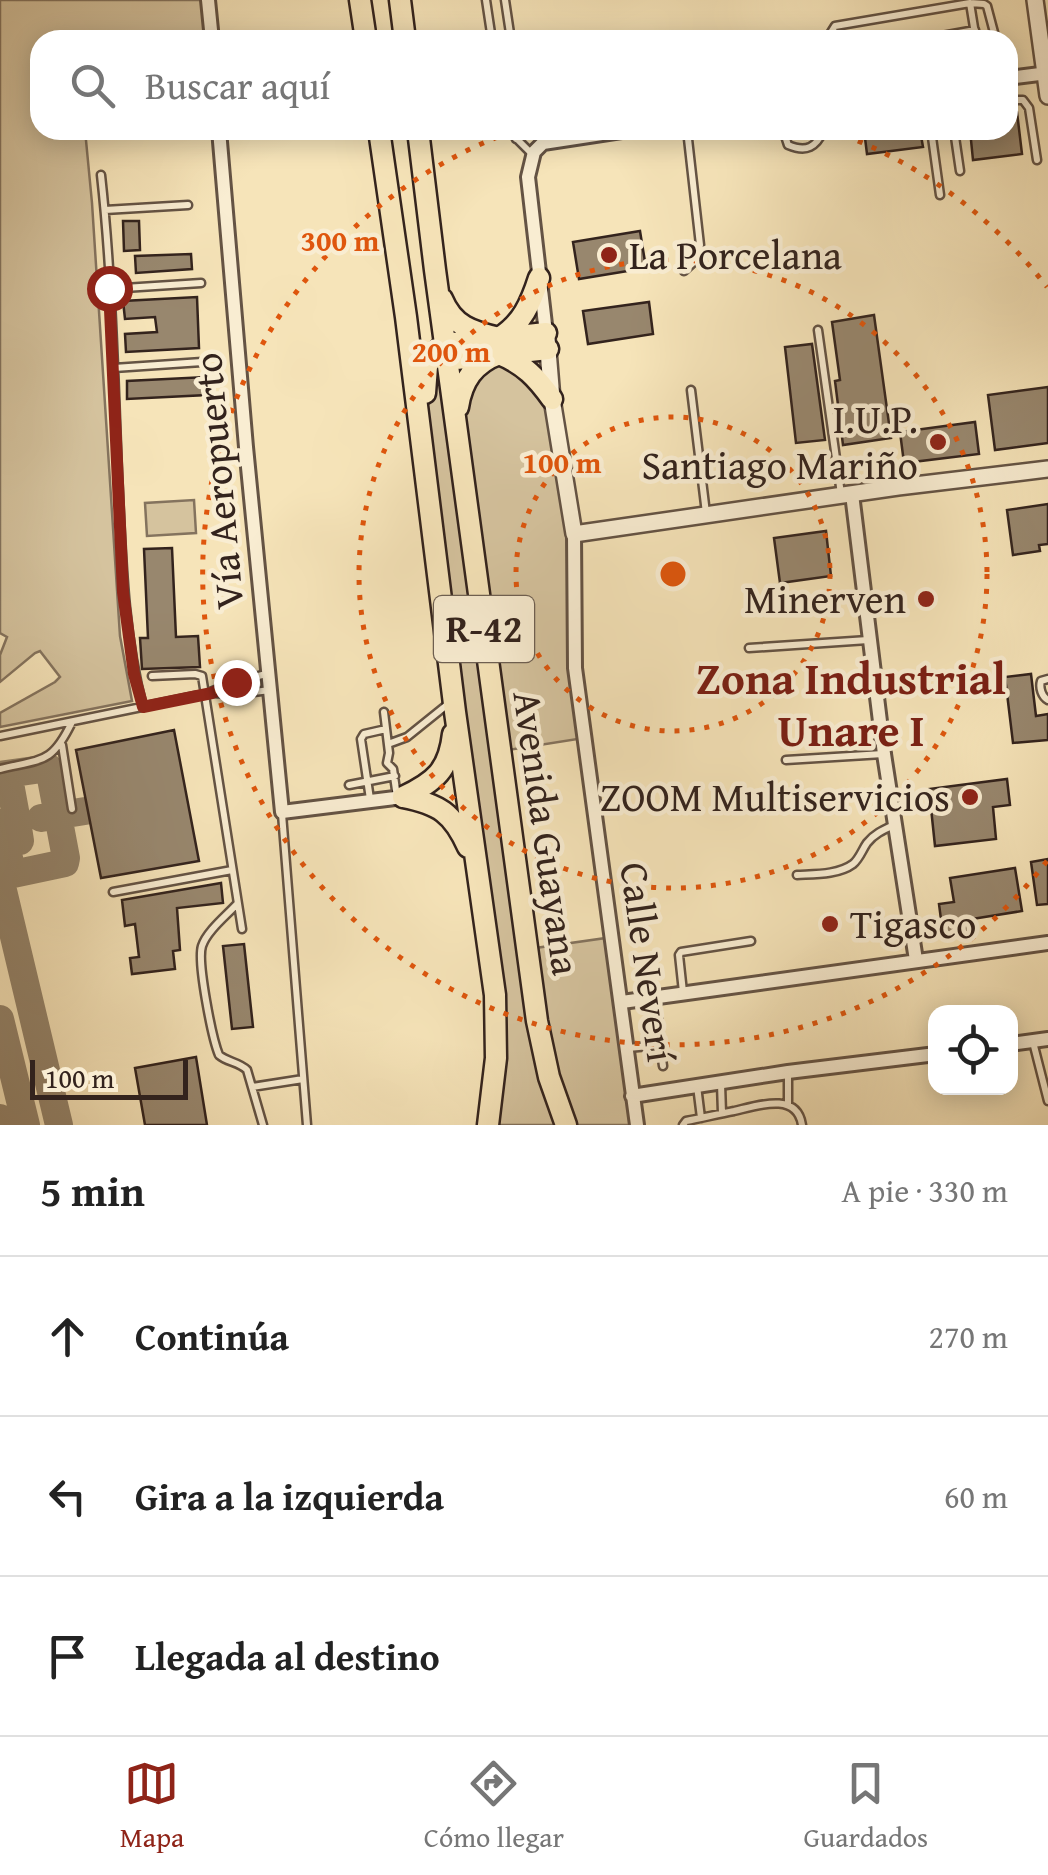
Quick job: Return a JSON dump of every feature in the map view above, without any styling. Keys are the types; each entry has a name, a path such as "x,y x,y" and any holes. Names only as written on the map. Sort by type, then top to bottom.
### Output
{"main road":[{"path":"360,0 364,30"},
{"path":"400,0 404,30"},
{"name":"Avenida Guayana","path":"380,140 496,1010 494,1083 488,1125"},
{"name":"Avenida Guayana","path":"419,140 441,353 456,430 537,1021 549,1077 566,1125"},
{"path":"434,270 442,299 453,318 462,327 499,346 539,380 552,399"},
{"path":"456,430 464,384 524,316 539,278"},
{"path":"406,317 418,340 441,353 547,341"},
{"path":"425,459 425,378 441,353"},
{"path":"400,797 428,784 439,774 451,747 455,707"},
{"path":"400,797 435,806 456,822 479,872"}],"street":[{"path":"208,0 211,30"},
{"path":"1034,0 1048,96"},
{"path":"1018,77 1046,73"},
{"name":"Vía Aeropuerto","path":"220,140 282,812"},
{"path":"533,153 543,143 563,140"},
{"name":"Calle Neverí","path":"533,153 528,177 552,399 574,534 575,668 637,1125"},
{"path":"574,534 1048,469"},
{"path":"846,495 916,960"},
{"path":"282,812 400,797"},
{"path":"622,1002 1048,943"},
{"path":"632,1096 928,1055"}],"lane":[{"path":"486,0 490,30"},
{"path":"505,0 510,30"},
{"path":"970,3 975,30"},
{"path":"832,30 835,26 970,3 988,6 994,30"},
{"path":"1018,100 1029,108 1037,160"},
{"path":"517,140 533,153"},
{"path":"684,271 696,260 700,246 688,140"},
{"path":"786,140 796,148 808,148 819,140"},
{"path":"932,140 940,195"},
{"path":"955,140 960,171"},
{"path":"101,175 123,592 134,674 143,707"},
{"path":"105,210 188,205"},
{"path":"109,288 201,283"},
{"path":"818,330 846,495"},
{"path":"114,368 202,362"},
{"path":"692,390 706,514"},
{"path":"749,648 870,640"},
{"path":"208,694 268,673"},
{"path":"152,676 202,676 208,694 242,929"},
{"path":"1048,679 1040,685 1048,700"},
{"path":"0,736 208,694 270,690"},
{"path":"388,749 434,713 455,707"},
{"path":"384,712 400,797"},
{"path":"0,768 47,758 62,744 72,720"},
{"path":"370,800 362,736 386,729"},
{"path":"62,744 72,808"},
{"path":"786,760 884,754"},
{"path":"349,785 394,773"},
{"name":"Vía Aeropuerto","path":"282,812 307,1125"},
{"path":"797,876 850,866 868,841 895,824"},
{"path":"113,892 232,870"},
{"path":"238,903 206,938 201,955 219,1055 247,1070 263,1125"},
{"path":"684,993 681,952 752,942"},
{"path":"658,1017 664,1066"},
{"path":"1041,1040 1048,1101"},
{"path":"627,1048 660,1045"},
{"path":"788,1072 788,1106"},
{"path":"252,1087 304,1079"},
{"path":"720,1083 722,1113"},
{"path":"697,1086 701,1118"},
{"path":"683,1125 686,1121 778,1102 801,1116 802,1125"}],"shaded area":[{"path":"0,0 208,0 211,30 30,30 30,140 86,140 120,636 132,701 0,727 0,713 60,677 40,651 0,682 0,655 7,637 0,633"},
{"path":"548,349 574,533 584,738 501,751 528,949 613,937 638,1125 488,1125 495,1079 425,459 425,377 447,360 455,422 477,366"},
{"path":"194,500 196,533 147,536 145,503"}],"building":[{"path":"1018,120 1022,154 973,160 971,140 1018,140"},
{"path":"865,140 922,140 923,147 867,154"},
{"path":"123,221 139,221 140,250 124,251"},
{"name":"La Porcelana","path":"640,231 646,268 579,279 573,242"},
{"path":"191,254 192,269 136,273 135,256"},
{"path":"197,297 199,348 126,352 125,334 157,332 155,317 125,319 123,301"},
{"path":"649,302 653,334 588,344 583,311"},
{"path":"874,315 891,438 843,445 832,322"},
{"path":"812,344 825,440 796,443 785,347"},
{"path":"206,377 207,395 127,399 127,381"},
{"path":"1048,387 1048,443 995,450 988,395"},
{"path":"975,422 979,454 904,463 900,432"},
{"path":"1048,504 1048,544 1039,545 1040,551 1013,555 1007,510"},
{"path":"826,531 831,576 780,583 774,538"},
{"path":"172,548 176,637 198,636 200,667 142,669 140,638 148,638 144,549"},
{"path":"1031,674 1036,716 1048,714 1048,740 1013,743 1005,677"},
{"path":"174,730 199,861 101,878 76,750"},
{"path":"1007,779 1010,805 993,807 996,839 935,846 929,789"},
{"path":"1048,859 1048,904 1037,905 1031,862"},
{"path":"1015,868 1022,911 972,919 974,931 943,935 939,904 954,902 950,878"},
{"path":"221,883 223,903 177,908 180,950 173,951 175,969 132,974 130,958 139,957 135,924 125,926 122,900"},
{"path":"244,944 253,1027 232,1029 223,946"},
{"path":"196,1057 207,1125 145,1125 135,1068"}],"taxiway":[{"path":"0,775 49,768 65,863 13,874 0,823"},
{"path":"4,775 9,778 16,816 13,823 20,841"},
{"path":"41,818 85,811"},
{"path":"0,878 59,1125"},
{"path":"0,1019 26,1125"},
{"path":"0,1118 2,1125"}],"place":[{"name":"La Porcelana","path":"609,255"},
{"name":"I.U.P. Santiago Mariño","path":"938,442"},
{"name":"Minerven","path":"926,599"},
{"name":"ZOOM Multiservicios","path":"970,797"},
{"name":"Tigasco","path":"830,924"}],"district":[{"name":"Zona Industrial Unare I","path":"851,704"}],"route":[{"path":"109,288 123,592 134,674 143,707 212,693 236,682"}]}
